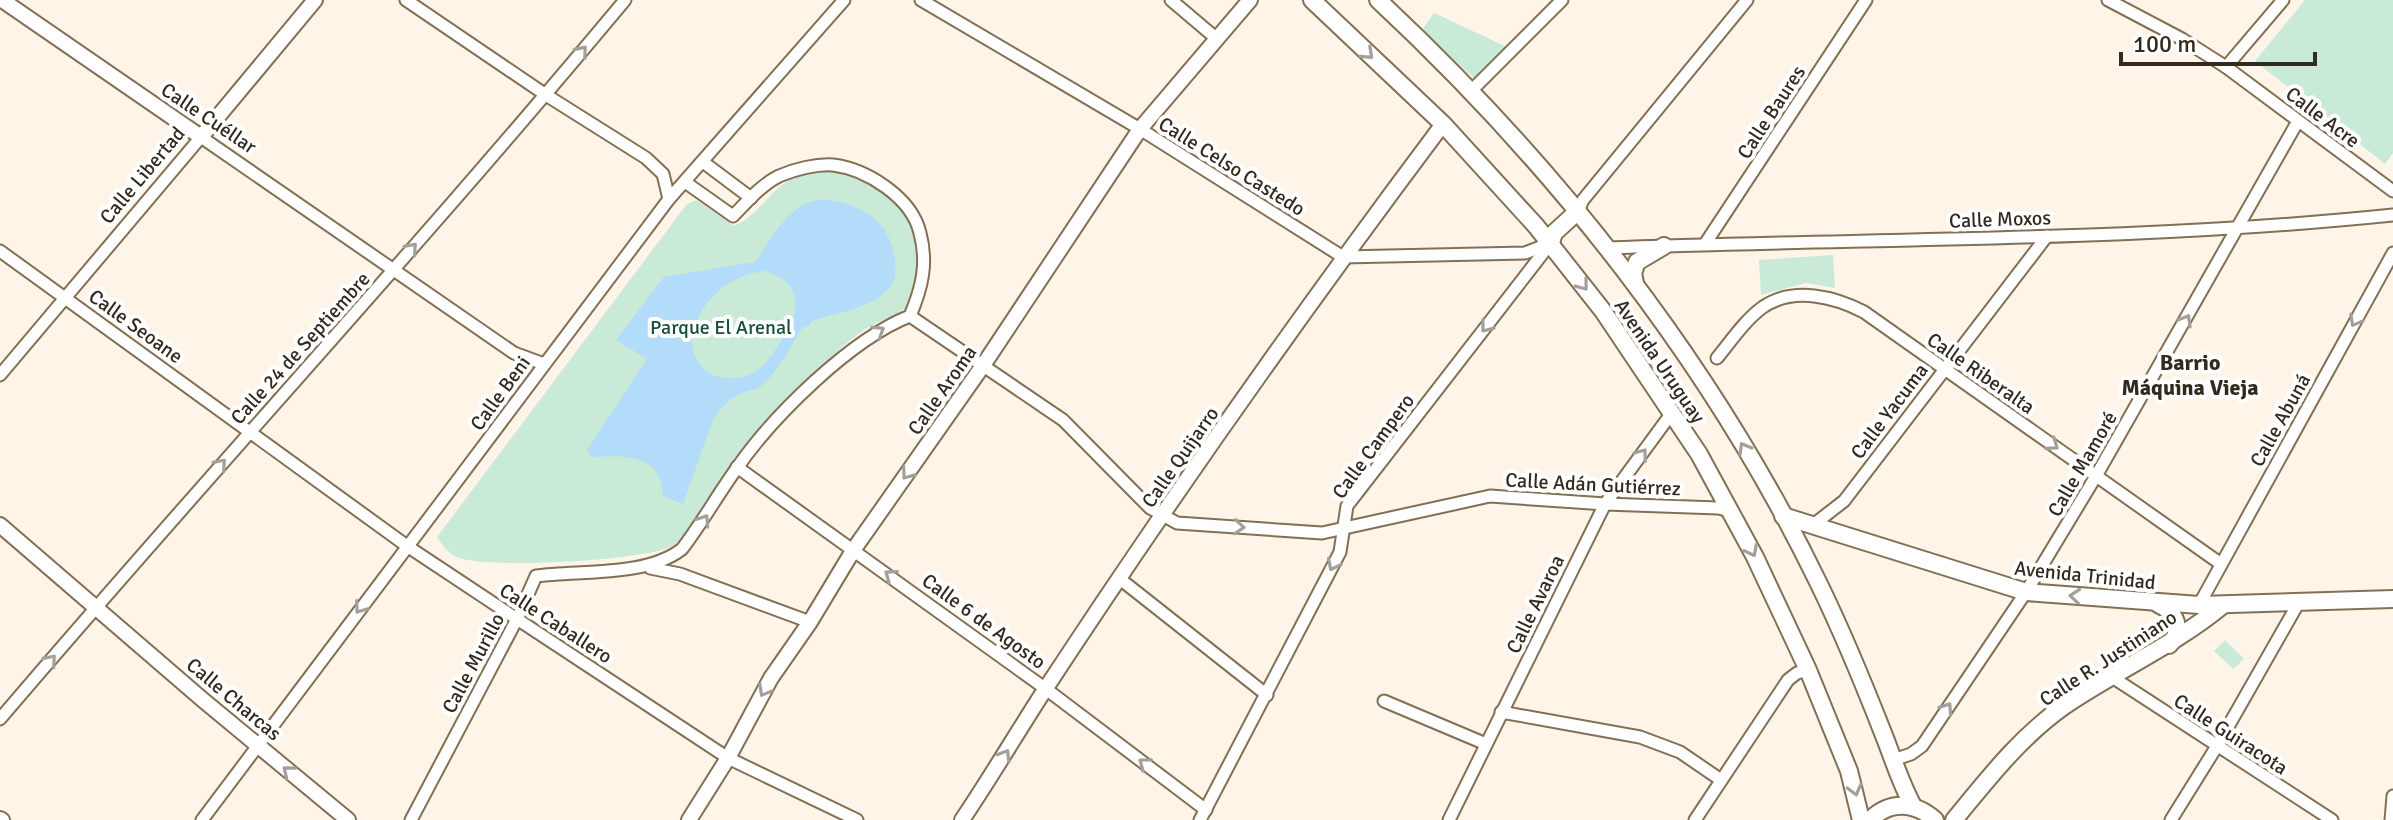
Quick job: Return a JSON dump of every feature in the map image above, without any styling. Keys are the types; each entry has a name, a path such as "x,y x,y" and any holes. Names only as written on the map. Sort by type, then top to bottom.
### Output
{"main road":[{"name":"Avenida Uruguay","path":"1312,0 1443,124 1551,243 1603,311 1699,454 1731,511 1808,670 1853,780 1861,820"},
{"name":"Avenida Uruguay","path":"1378,0 1470,92 1578,211 1635,283 1700,378 1783,516 1819,583 1913,806"},
{"path":"1551,243 1554,233 1578,211"},
{"path":"1635,283 1633,273 1637,262 1664,246"},
{"name":"Avenida Trinidad","path":"1783,516 2026,592 2199,605 2393,599"},
{"path":"2153,602 2167,608 2177,623 2176,637 2167,646"},
{"name":"Calle R. Justiniano","path":"1954,820 2010,753 2062,708 2167,646 2223,605"},
{"path":"1870,820 1888,807 1913,806 1926,811 1935,820"}],"street":[{"name":"Calle Libertad","path":"0,375 315,0"},
{"path":"406,0 646,158 663,174 669,199"},
{"name":"Calle 24 de Septiembre","path":"0,719 546,95 625,0"},
{"name":"Calle Beni","path":"202,820 669,199 844,0"},
{"name":"Calle Celso Castedo","path":"921,0 1140,129 1343,257"},
{"path":"1171,0 1217,39"},
{"name":"Calle Aroma","path":"689,820 728,758 771,678 810,622 854,549 984,364 1140,129 1250,0"},
{"path":"1470,92 1562,0"},
{"path":"1578,211 1583,200 1747,0"},
{"name":"Calle Baures","path":"1705,244 1866,0"},
{"name":"Calle Acre","path":"2108,0 2182,39 2226,67 2393,191"},
{"path":"2226,67 2283,0"},
{"name":"Calle Cuéllar","path":"4,3 394,269"},
{"name":"Calle Mamoré","path":"1893,760 1911,754 1922,746 2026,592 2240,227 2298,121"},
{"name":"Calle Quijarro","path":"962,820 1120,579 1343,257 1443,124"},
{"path":"703,162 751,198"},
{"path":"685,182 733,216 777,177 795,170 830,165 862,175 895,194 913,215 921,233 925,272 910,316"},
{"name":"Calle Moxos","path":"1607,248 2047,236 2240,227 2393,215"},
{"name":"Calle Yacuma","path":"1813,525 1844,501 2047,236"},
{"path":"1343,257 1525,253 1551,243"},
{"name":"Calle Campero","path":"1203,815 1340,552 1347,506 1551,243"},
{"name":"Calle Seoane","path":"0,251 250,431"},
{"name":"Calle Abuná","path":"2199,605 2393,253"},
{"path":"394,269 514,353 544,364"},
{"name":"Calle Riberalta","path":"1717,358 1754,314 1767,304 1814,295 1837,299 1864,312 2221,564"},
{"name":"Calle Adán Gutiérrez","path":"910,316 1063,420 1150,508 1177,523 1322,533 1490,496 1731,511"},
{"name":"Calle Murillo","path":"411,820 517,619 536,576 645,567 672,557 682,549 737,467 776,420 848,351 890,323 910,316"},
{"name":"Calle Avaroa","path":"1449,820 1605,504 1671,414"},
{"name":"Calle Caballero","path":"250,431 407,546 728,758 857,820"},
{"name":"Calle 6 de Agosto","path":"737,467 1046,689 1203,815"},
{"name":"Calle Charcas","path":"0,525 348,820"},
{"name":"Calle Murillo","path":"645,567 680,574 810,622"},
{"path":"1120,579 1267,695"},
{"path":"2171,820 2299,602"},
{"path":"1695,820 1788,680 1808,670"},
{"name":"Calle Guiracota","path":"2112,677 2332,820"},
{"path":"1384,701 1486,744"},
{"path":"1501,712 1640,737 1680,752 1721,780"},
{"path":"2391,820 2393,796"}],"green space":[{"path":"2305,0 2393,0 2393,153 2385,164 2255,61"},
{"path":"1434,13 1509,48 1476,80 1422,30"},
{"name":"Parque El Arenal","path":"825,170 874,188 900,210 910,224 919,258 914,294 904,309 867,328 842,347 792,396 741,451 701,515 684,536 674,545 659,551 605,559 480,562 458,558 448,551 437,537 687,204 696,200 734,226 748,218 788,181"},
{"path":"1833,255 1835,288 1806,283 1761,295 1759,260"},
{"path":"2225,640 2244,659 2233,669 2214,651"}],"water":[{"path":"817,200 846,204 859,208 880,224 893,248 895,273 890,287 863,306 810,322 809,326 802,328 779,365 762,385 724,405 713,420 683,504 663,496 656,471 648,464 627,457 591,457 587,450 647,359 616,340 664,277 755,262 788,217","holes":["766,271 778,276 793,291 795,308 793,318 771,356 760,368 746,376 726,378 706,371 692,345 693,331 705,306 725,286 744,276"]}],"district":[{"name":"Barrio Máquina Vieja","path":"2190,374"}]}
